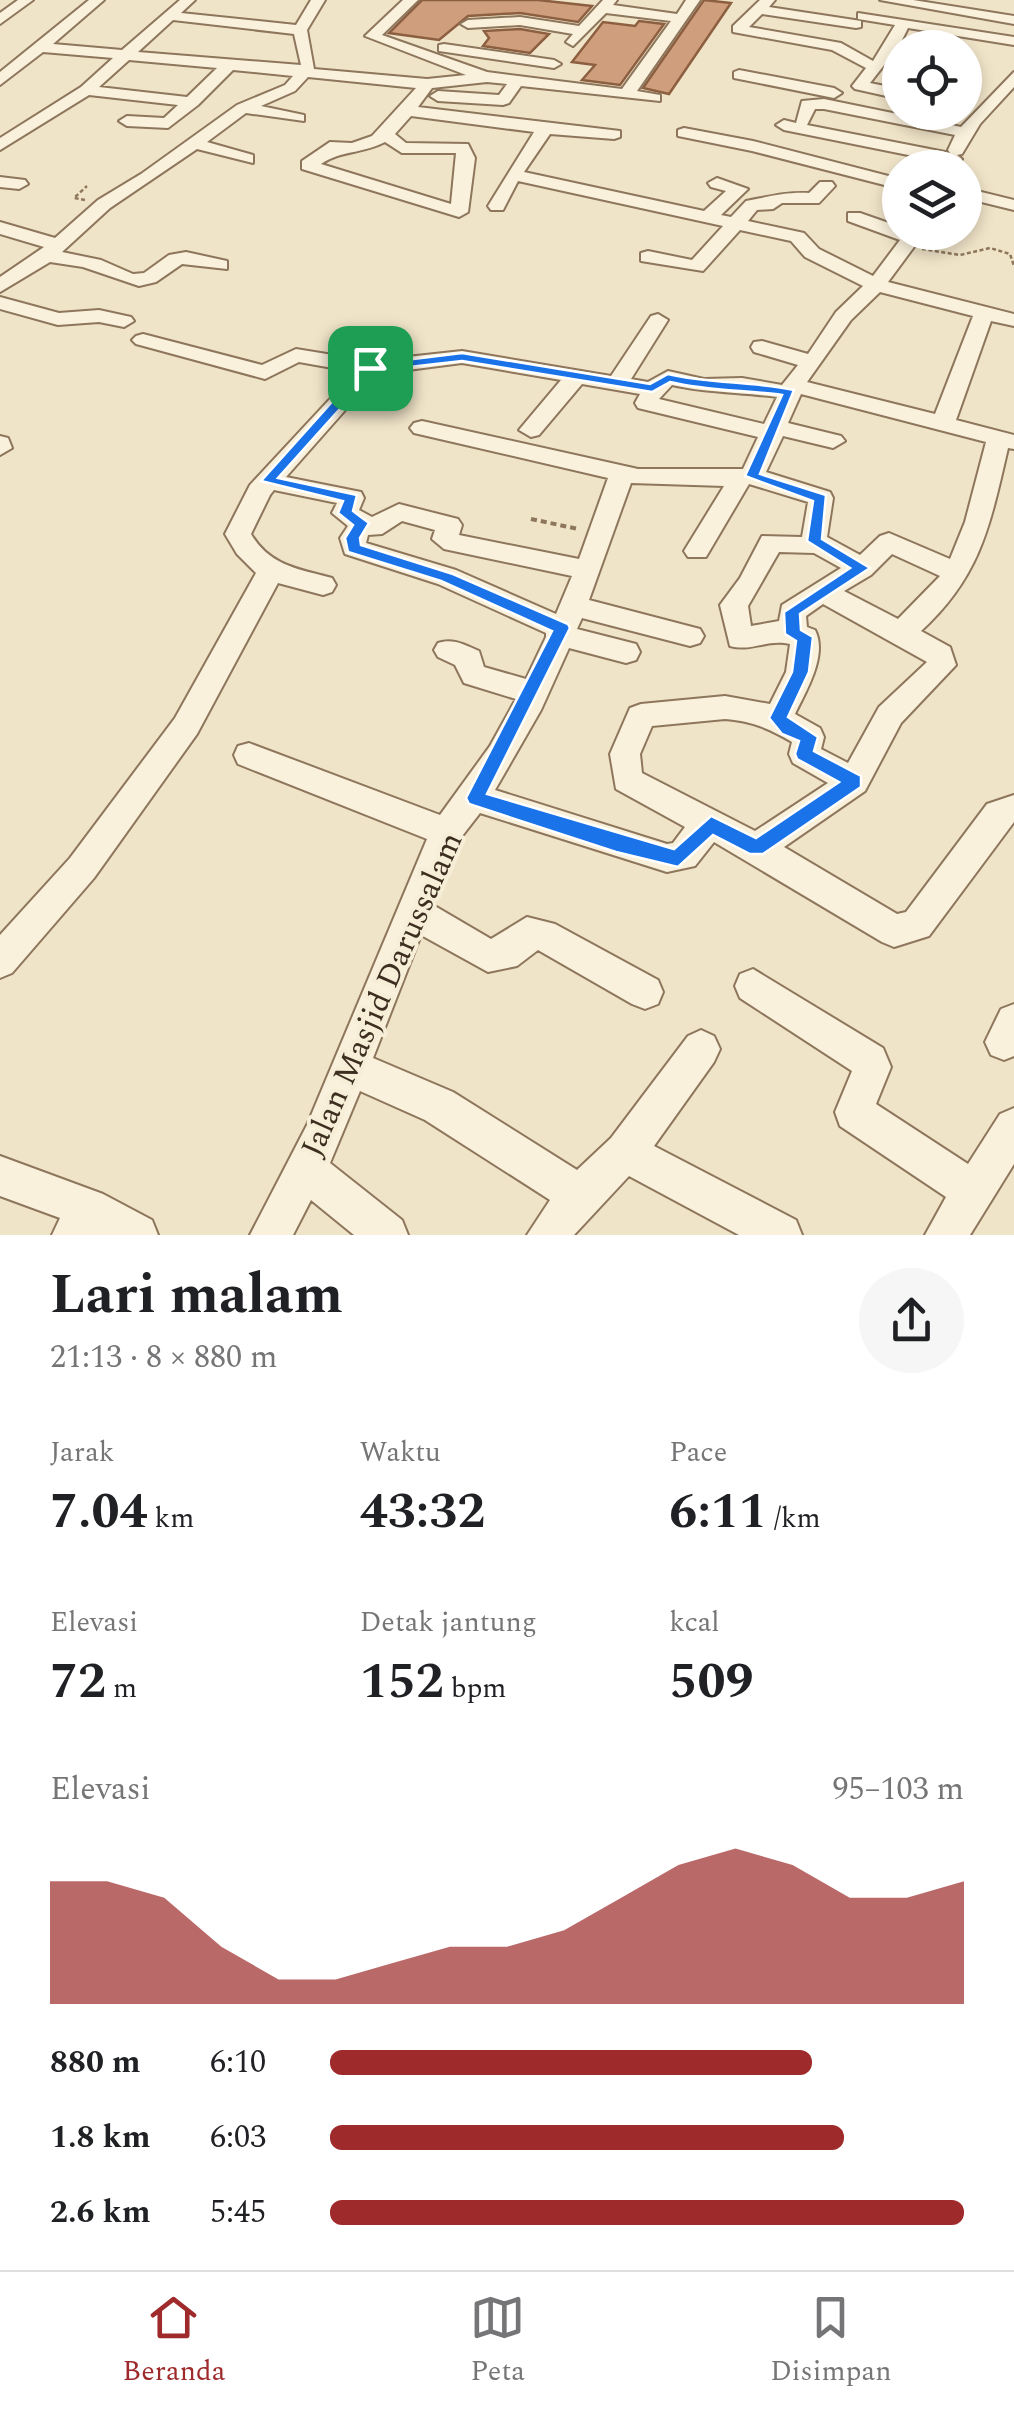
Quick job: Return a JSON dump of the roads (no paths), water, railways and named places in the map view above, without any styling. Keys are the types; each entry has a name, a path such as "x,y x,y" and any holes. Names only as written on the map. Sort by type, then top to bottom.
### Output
{"street":[{"path":"0,80 7,66 41,47 96,0"},
{"path":"1,144 86,90 188,0"},
{"path":"310,66 300,30 318,0"},
{"path":"411,0 372,36 438,53 487,77"},
{"path":"627,94 693,0"},
{"path":"846,39 883,0 1014,20"},
{"path":"0,3 23,2"},
{"path":"0,20 23,2"},
{"path":"540,81 606,4 679,18"},
{"path":"877,66 864,63 836,46 738,29 763,4 1014,41"},
{"path":"438,53 480,12"},
{"path":"170,16 249,36 300,30"},
{"path":"468,24 520,22 583,31"},
{"path":"882,90 860,86 903,23"},
{"path":"559,58 546,49 564,28"},
{"path":"127,121 164,124 235,68 249,36"},
{"path":"41,47 235,68 310,66 423,89 503,100 513,86"},
{"path":"438,53 559,58"},
{"path":"3,281 52,250 104,204 244,108 290,88 310,66"},
{"path":"739,75 842,95 840,107"},
{"path":"386,136 402,148 457,146 466,158 459,212 308,166 336,146 355,150 386,136 423,89 487,77 654,98"},
{"path":"982,109 1008,94 1014,77"},
{"path":"290,88 308,92"},
{"path":"86,90 192,102"},
{"path":"802,121 808,104 882,113"},
{"path":"244,108 298,118"},
{"path":"406,110 614,134"},
{"path":"982,110 1010,117"},
{"path":"784,125 887,150"},
{"path":"497,206 545,129"},
{"path":"955,130 963,132 962,150"},
{"path":"684,134 764,156 882,175"},
{"path":"192,143 247,158"},
{"path":"1,144 37,148"},
{"path":"402,148 404,197"},
{"path":"513,175 797,238 812,253 876,285 1014,320"},
{"path":"707,218 739,189 717,183"},
{"path":"648,257 696,267 752,205 767,205 778,196 809,200 826,186"},
{"path":"982,197 1014,205"},
{"path":"854,217 882,228"},
{"path":"0,228 136,280 148,278 178,258 201,258 220,265"},
{"path":"697,551 774,430 791,389 843,316 876,285 903,250"},
{"path":"0,303 58,319 99,316 124,321"},
{"path":"944,421 965,356 985,312"},
{"path":"619,382 658,320"},
{"path":"144,340 265,372 296,355 370,368 462,357 655,388"},
{"path":"762,348 813,362"},
{"path":"324,585 270,572 249,555 238,534 268,481 370,368"},
{"path":"530,430 577,376"},
{"path":"832,440 646,403 655,388 668,378 704,386 791,389 944,421 1006,440 981,520 958,573 932,608 901,633"},
{"path":"422,428 635,469 746,478 821,498 814,541 806,546 771,542 751,583 734,605 740,639 774,630 804,637 800,672 778,718"},
{"name":"Jalan Masjid Darussalam","path":"271,1235 351,1068 446,832 476,798 532,692 635,469"},
{"path":"268,481 352,498 345,513 360,537 447,578 564,623 626,652"},
{"path":"360,537 394,513 411,514 449,525 446,539 453,543 588,570"},
{"path":"814,541 862,568"},
{"path":"793,634 792,612 862,568 889,542 958,573"},
{"path":"0,961 82,868 186,726 270,572"},
{"path":"756,848 854,782 890,715 942,665 939,653 822,592"},
{"path":"564,623 690,636"},
{"path":"448,650 469,659 474,675 532,692"},
{"path":"854,782 804,754 810,737 788,728 778,718 720,705 641,716 625,754 627,780 756,848 894,930 906,931 917,926 998,814 1014,808"},
{"path":"249,755 446,832"},
{"path":"476,798 667,858 683,856 711,824"},
{"path":"412,911 488,956 506,954 527,933 543,935 645,992"},
{"path":"753,986 870,1061 872,1067 854,1112 974,1192"},
{"path":"548,1235 580,1195 624,1152 701,1049"},
{"path":"351,1068 439,1106 580,1195"},
{"path":"946,1235 1014,1128"},
{"path":"624,1152 781,1235"},
{"path":"305,1168 387,1235"},
{"path":"0,1176 81,1222 138,1235"}]}
